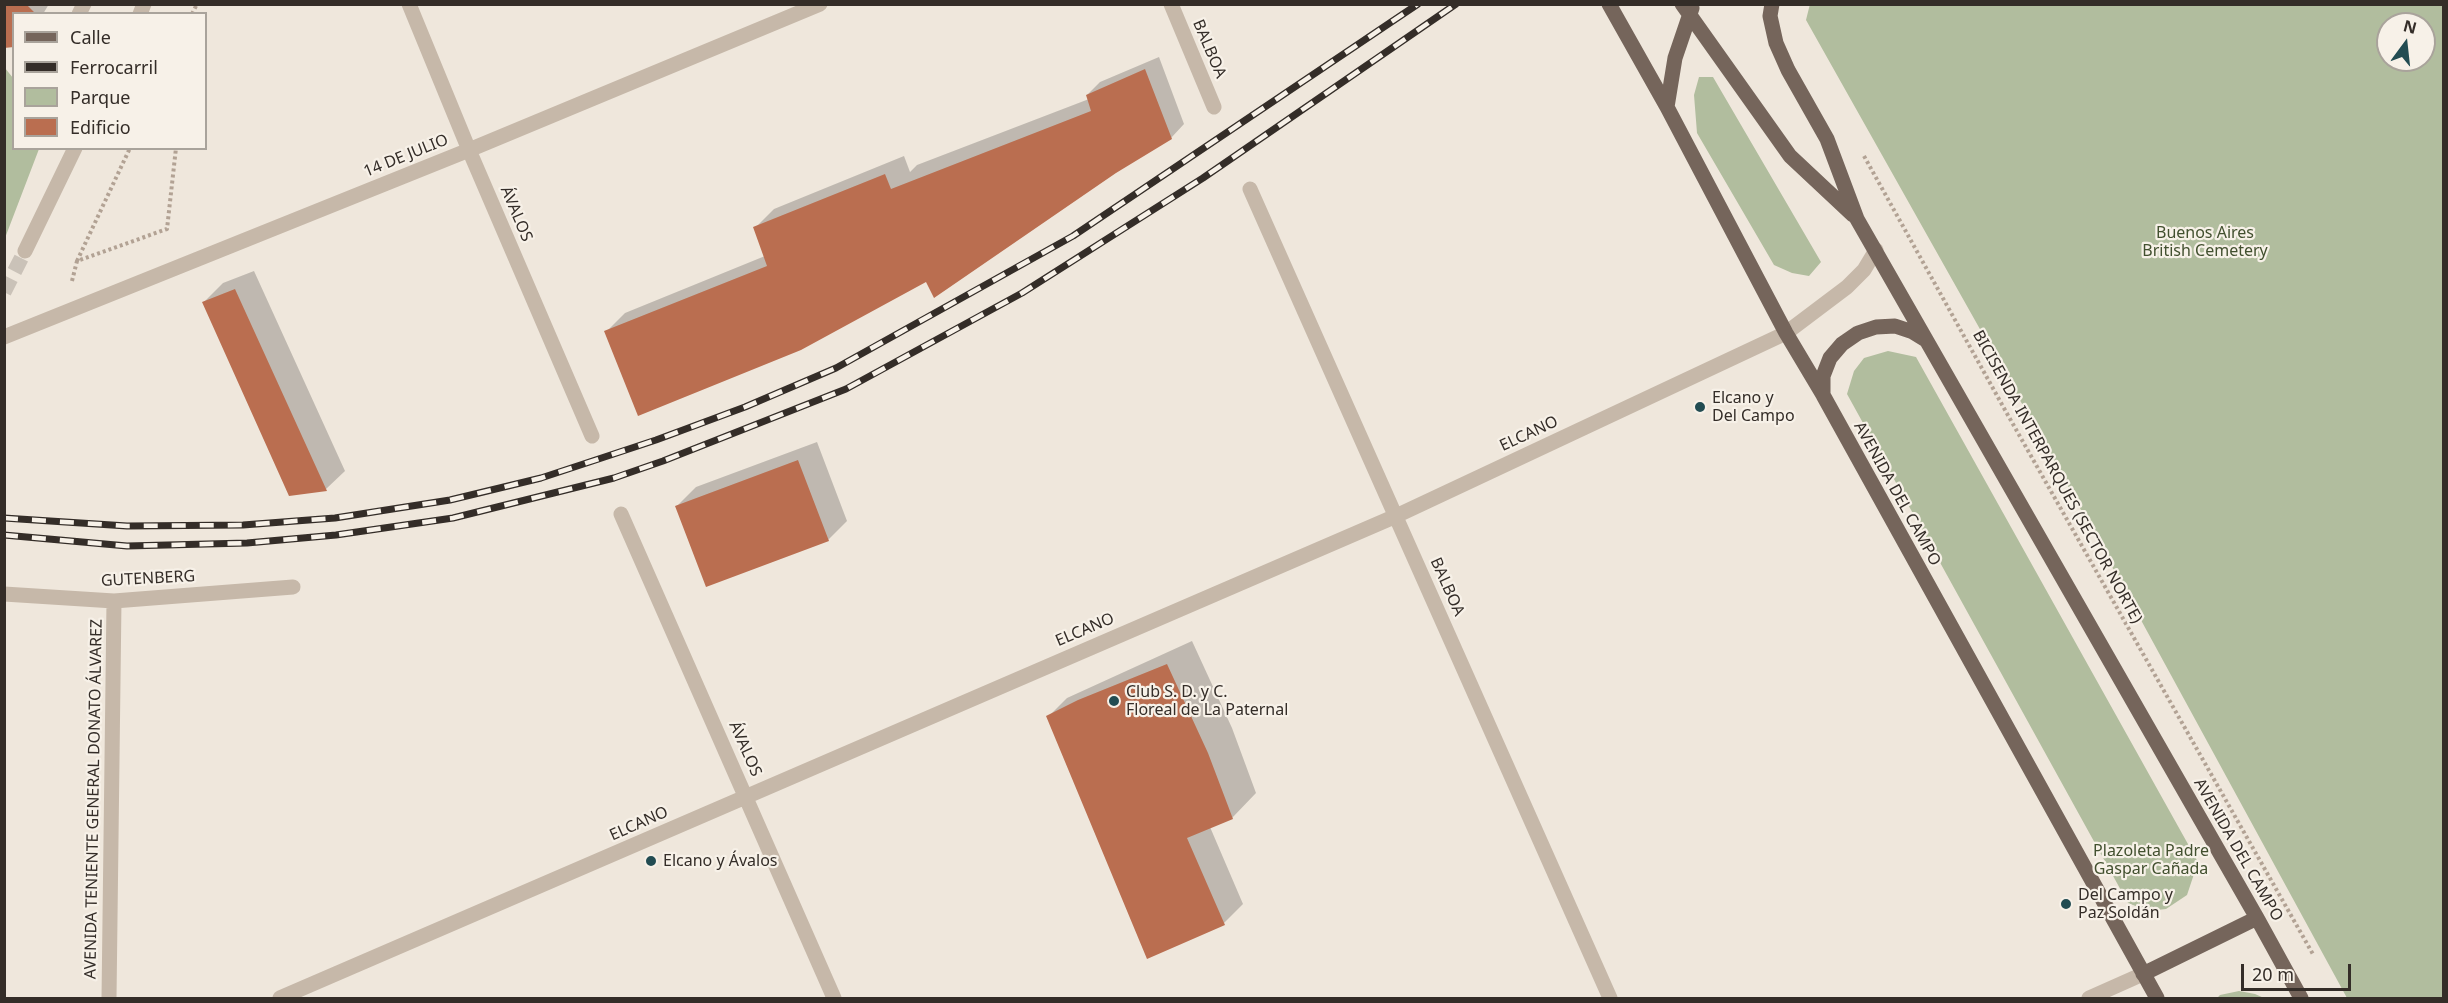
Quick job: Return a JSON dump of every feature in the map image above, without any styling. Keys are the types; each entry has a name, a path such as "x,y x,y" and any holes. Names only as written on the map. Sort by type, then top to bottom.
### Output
{"main road":[{"name":"AVENIDA DEL CAMPO","path":"1609,4 1667,107 1786,333 1823,395 2157,999"},
{"name":"AVENIDA DEL CAMPO","path":"1772,4 1770,16 1776,43 1788,70 1827,139 1857,219 2257,918 2301,999"},
{"name":"AVENIDA DEL CAMPO","path":"1688,8 1790,156 1857,219"},
{"path":"1667,107 1675,58 1688,8"},
{"path":"1823,395 1823,376 1830,358 1842,344 1857,333 1876,327 1895,326 1913,332 1929,342"},
{"path":"2143,974 2257,918"}],"street":[{"name":"ÁVALOS","path":"409,4 592,436"},
{"name":"BALBOA","path":"1171,4 1214,107"},
{"name":"14 DE JULIO","path":"4,337 469,150 815,5"},
{"path":"25,252 74,150"},
{"name":"BALBOA","path":"1250,189 1610,999"},
{"name":"ELCANO","path":"280,999 1396,516 1786,333 1847,287 1864,270 1876,250"},
{"name":"ÁVALOS","path":"621,514 834,999"},
{"name":"GUTENBERG","path":"4,594 114,601 293,586"},
{"name":"AVENIDA TENIENTE GENERAL DONATO ÁLVAREZ","path":"109,999 114,601"},
{"path":"2089,999 2143,974"}],"path":[{"path":"63,314 77,261 129,150"},
{"path":"77,261 167,229 176,150"},
{"name":"BICISENDA INTERPARQUES (SECTOR NORTE)","path":"1862,152 2314,956"}],"green space":[{"name":"Buenos Aires British Cemetery","path":"1810,4 2443,5 2443,998 2347,998 2057,466 1806,20"},
{"path":"5,68 12,77 12,150 39,150 5,238"},
{"path":"1699,77 1713,77 1821,262 1809,276 1792,273 1774,265 1697,133 1694,95"},
{"name":"Plazoleta Padre Gaspar Cañada","path":"1888,351 1916,357 2198,862 2187,895 2166,909 2148,911 2128,903 1847,394 1854,371 1864,358"},
{"path":"2239,991 2264,998 2217,998 2220,995"}],"building":[{"path":"4,5 27,5 34,12 12,12 12,47 4,48"},
{"path":"1145,69 1172,139 1116,173 934,298 926,282 801,350 638,416 604,331 767,266 753,227 885,174 891,189 1091,111 1086,95"},
{"path":"235,289 327,491 289,496 202,302"},
{"path":"798,460 829,541 706,587 675,506"},
{"path":"1167,664 1208,753 1233,819 1187,838 1225,925 1147,959 1046,716 1078,700"}],"tunnel":[{"path":"4,292 25,251"}],"railway":[{"path":"4,518 127,526 243,525 335,518 450,500 541,478 656,440 745,407 836,368 1073,236 1418,4"},
{"path":"4,535 127,546 247,543 336,535 453,518 614,478 663,461 846,389 1022,293 1203,178 1456,4"}],"place":[{"name":"Elcano y Del Campo","path":"1700,407"},
{"name":"Club S. D. y C. Floreal de La Paternal","path":"1114,701"},
{"name":"Elcano y Ávalos","path":"651,861"},
{"name":"Del Campo y Paz Soldán","path":"2066,904"}]}
